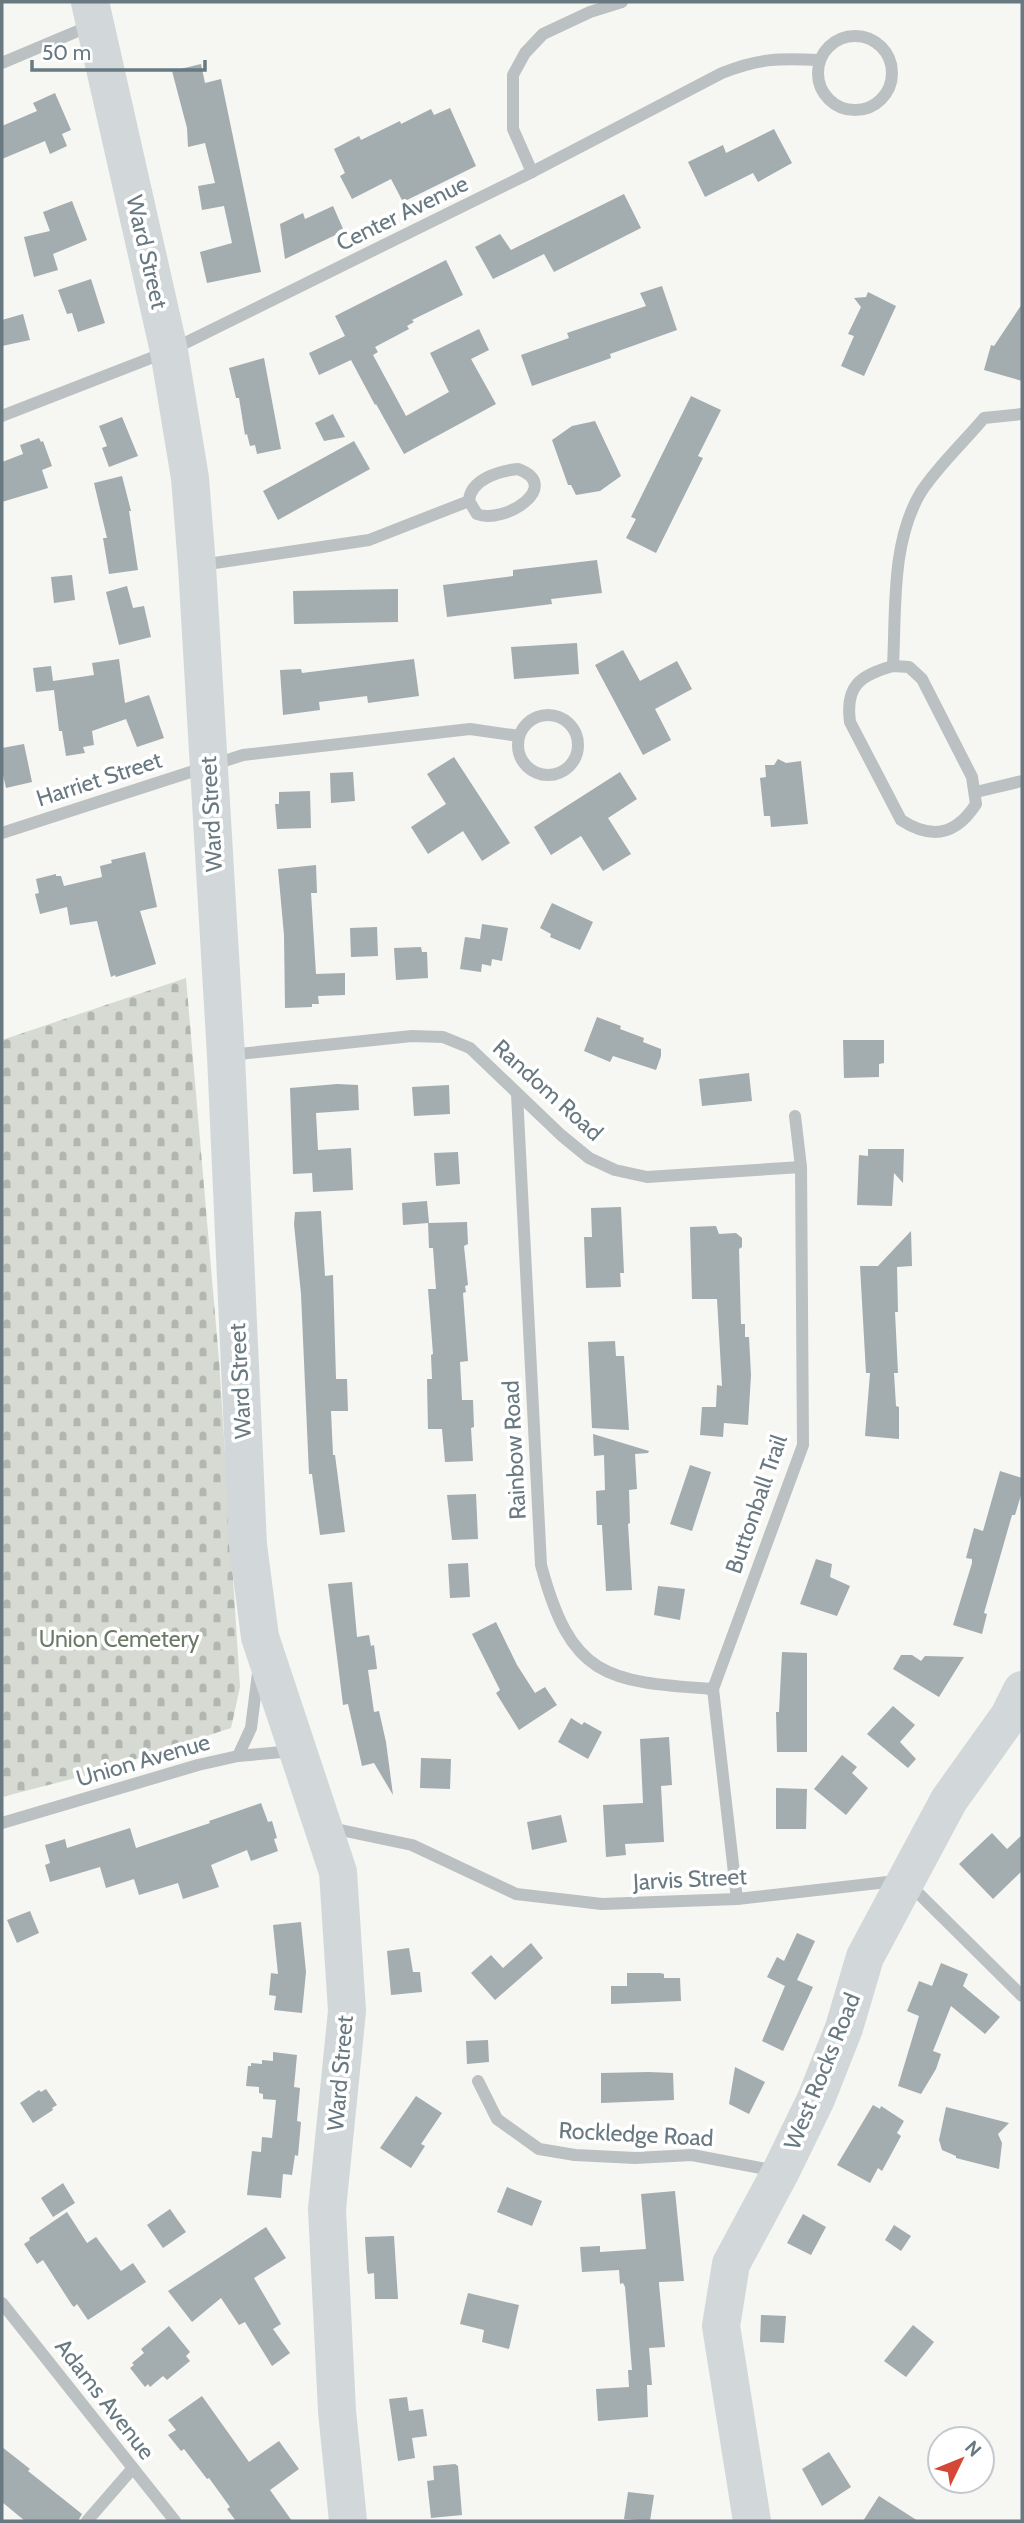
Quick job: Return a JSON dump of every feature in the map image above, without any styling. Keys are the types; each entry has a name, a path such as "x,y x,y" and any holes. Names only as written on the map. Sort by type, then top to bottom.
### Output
{"main road":[{"name":"Ward Street","path":"93,13 169,351 190,478 226,1056 248,1545 260,1637 338,1872 347,2011 327,2209 337,2411 348,2521"},
{"name":"West Rocks Road","path":"752,2521 720,2326 731,2264 816,2099 844,2028 865,1957 949,1800 1009,1716 1022,1690"}],"street":[{"path":"532,172 513,129 513,75 525,53 543,34 590,12 622,2"},
{"path":"2,63 93,13"},
{"path":"855,36 867,39 879,45 887,55 891,67 891,82 886,94 865,109 840,107 829,100 821,89 818,77 820,60 827,49 837,41 855,36"},
{"name":"Center Avenue","path":"2,416 169,351 532,172 722,73 751,61 820,60"},
{"path":"892,666 898,573 906,523 922,491 984,418 1022,414"},
{"path":"510,470 525,472 534,484 534,491 527,504 491,517 477,514 469,502 472,487 478,482 510,470"},
{"path":"197,566 369,540 469,502"},
{"path":"892,666 909,667 922,678 972,777 976,804 966,819 952,829 934,833 916,830 901,820 850,722 848,704 851,692 860,680 875,671 892,666"},
{"path":"545,715 557,717 567,722 574,732 578,743 576,755 571,765 562,772 539,774 528,768 521,759 519,736 525,726 534,719 545,715"},
{"name":"Harriet Street","path":"2,833 243,755 470,730 519,736"},
{"path":"976,792 1022,781"},
{"name":"Random Road","path":"226,1056 412,1036 443,1037 470,1048 589,1158 615,1170 647,1177 801,1167"},
{"name":"Rainbow Road","path":"517,1094 541,1565 551,1604 571,1643 599,1669 629,1681 713,1689"},
{"name":"Buttonball Trail","path":"737,1899 713,1689 803,1445 801,1167 795,1116"},
{"name":"Ward Street","path":"238,1756 251,1728 260,1637"},
{"name":"Union Avenue","path":"2,1823 198,1765 238,1756 298,1750"},
{"name":"Jarvis Street","path":"324,1826 412,1845 516,1894 602,1904 737,1899 905,1880"},
{"path":"905,1880 1022,1996"},
{"name":"Rockledge Road","path":"478,2081 497,2119 539,2149 575,2155 635,2158 692,2155 781,2171"},
{"name":"Adams Avenue","path":"2,2303 175,2521"},
{"path":"87,2521 133,2468"}],"green space":[{"name":"Union Cemetery","path":"186,978 219,1360 240,1687 231,1728 87,1775 2,1797 2,1040"}],"building":[{"path":"201,64 205,83 221,79 261,272 207,283 200,252 232,243 224,206 202,210 198,186 215,183 205,143 188,147 187,128 172,71"},
{"path":"55,93 71,130 62,134 67,146 50,154 45,141 2,159 2,126 37,111 33,103"},
{"path":"450,108 476,166 403,202 391,179 352,199 340,176 345,173 334,149 359,136 361,140 431,109 434,115"},
{"path":"774,129 792,163 758,182 753,173 705,197 688,162 723,145 726,153"},
{"path":"624,194 641,228 554,272 544,254 493,279 475,247 500,234 511,250"},
{"path":"72,201 87,240 53,254 58,270 34,277 24,237 50,231 43,212"},
{"path":"333,206 344,231 285,259 280,224 303,213 305,219"},
{"path":"446,260 463,295 412,320 414,322 407,326 409,329 375,347 378,352 373,355 406,416 449,392 430,353 479,329 489,350 471,359 496,404 404,454 351,360 319,375 309,353 345,336 335,316"},
{"path":"91,279 105,323 78,332 72,313 67,314 58,290"},
{"path":"662,286 677,330 610,354 611,358 532,386 521,355 569,338 567,333 646,306 640,293"},
{"path":"868,292 896,306 864,376 841,366 854,336 848,334 861,307 854,298 866,297"},
{"path":"1022,304 1022,381 984,370 991,345 994,346"},
{"path":"23,314 30,340 2,346 2,320"},
{"path":"264,358 281,449 257,454 255,445 250,446 247,434 245,435 239,398 236,398 229,368"},
{"path":"691,396 721,410 698,456 703,458 656,553 626,538 636,519 631,517"},
{"path":"333,414 345,437 324,441 315,423"},
{"path":"122,417 138,456 109,467 102,448 107,446 99,426"},
{"path":"595,421 621,476 600,491 576,495 571,485 568,485 552,440 572,426"},
{"path":"39,438 43,441 52,466 42,470 48,488 2,502 2,462 23,454 20,445"},
{"path":"354,441 370,469 278,520 263,491"},
{"path":"122,476 131,511 138,570 109,574 103,538 107,538 94,483"},
{"path":"597,560 602,593 551,599 552,604 447,617 443,585 513,576 513,570"},
{"path":"72,575 75,600 54,603 51,577"},
{"path":"127,586 133,608 144,606 151,637 119,645 106,592"},
{"path":"398,589 398,622 294,624 293,591"},
{"path":"577,643 579,674 514,679 511,647"},
{"path":"623,650 640,681 677,661 692,689 655,709 671,740 643,755 595,665"},
{"path":"119,659 125,703 149,695 164,738 137,747 126,719 92,731 94,745 83,747 85,753 66,756 62,731 59,731 54,690 36,692 33,668 51,666 53,681 94,675 92,663"},
{"path":"414,659 419,696 368,703 367,696 319,702 320,710 283,715 280,670 301,669 302,673"},
{"path":"24,744 32,782 6,788 2,771 2,748"},
{"path":"454,757 510,843 482,861 463,831 428,854 411,827 446,804 427,774"},
{"path":"778,759 786,763 801,761 808,824 771,827 770,816 764,816 760,778 766,777 765,765 774,765"},
{"path":"353,772 355,801 331,803 330,773"},
{"path":"620,772 637,799 608,818 631,854 603,871 581,836 551,855 534,827"},
{"path":"310,791 311,828 277,829 275,804 279,804 279,792"},
{"path":"145,852 157,907 140,911 156,964 111,977 97,921 70,925 67,907 40,914 35,894 39,893 36,879 56,874 61,876 64,886 102,877 100,866 112,863 111,860"},
{"path":"316,865 317,893 311,893 316,974 345,973 345,995 318,996 319,1004 312,1004 312,1007 285,1008 284,935 278,869"},
{"path":"552,903 593,922 580,950 550,937 551,934 540,928"},
{"path":"482,924 508,928 502,961 492,959 491,966 482,964 481,972 460,969 465,937 480,939"},
{"path":"377,927 378,956 351,957 350,928"},
{"path":"421,947 422,952 427,952 428,978 396,980 394,948"},
{"path":"597,1017 621,1026 620,1029 644,1038 643,1042 661,1049 656,1070 613,1056 610,1062 584,1051"},
{"path":"843,1040 884,1040 884,1063 879,1064 879,1077 844,1078"},
{"path":"749,1073 752,1101 702,1106 699,1079"},
{"path":"358,1085 359,1110 316,1113 318,1150 351,1148 353,1190 313,1192 312,1173 293,1174 290,1088"},
{"path":"449,1085 450,1114 414,1116 412,1087"},
{"path":"868,1149 904,1149 903,1183 894,1173 892,1206 857,1205 859,1155 868,1156"},
{"path":"458,1152 460,1184 436,1186 434,1153"},
{"path":"427,1201 429,1223 467,1222 468,1244 464,1246 468,1285 463,1293 468,1361 460,1362 462,1400 473,1400 473,1461 445,1462 442,1429 428,1429 427,1379 432,1379 433,1354 428,1289 436,1289 433,1248 429,1248 428,1223 403,1225 402,1203"},
{"path":"621,1207 624,1273 620,1273 621,1287 586,1288 584,1237 592,1237 591,1208"},
{"path":"321,1211 325,1276 333,1275 336,1379 347,1379 348,1411 331,1411 333,1455 345,1532 320,1535 312,1474 309,1474 301,1294 294,1224 295,1212"},
{"path":"716,1226 719,1234 736,1233 742,1238 742,1247 739,1249 741,1324 745,1324 745,1337 749,1337 751,1375 748,1425 724,1423 723,1437 700,1435 702,1407 716,1407 717,1385 722,1386 717,1299 692,1299 690,1227"},
{"path":"911,1231 912,1266 897,1267 898,1312 895,1312 898,1373 894,1373 896,1406 899,1407 899,1439 865,1436 870,1373 866,1373 860,1266 878,1266"},
{"path":"615,1341 616,1356 624,1356 629,1430 592,1428 588,1342"},
{"path":"593,1434 649,1451 635,1454 637,1489 629,1490 632,1590 606,1591 602,1525 597,1525 596,1491 605,1490 604,1455 594,1456"},
{"path":"690,1465 711,1472 692,1531 670,1524"},
{"path":"1000,1471 1022,1478 1022,1492 1015,1515 1012,1515 984,1613 987,1614 982,1634 953,1625 972,1563 972,1559 966,1558 974,1528 983,1531"},
{"path":"476,1494 478,1539 452,1540 447,1495"},
{"path":"816,1559 832,1564 830,1577 850,1586 837,1616 800,1604"},
{"path":"468,1563 470,1597 450,1598 448,1564"},
{"path":"352,1582 357,1637 369,1635 371,1646 374,1645 377,1669 368,1670 374,1712 379,1711 386,1742 393,1795 374,1763 362,1766 348,1704 343,1705 328,1584"},
{"path":"658,1586 685,1589 680,1620 654,1615"},
{"path":"496,1622 517,1665 535,1693 545,1687 557,1705 519,1730 496,1693 500,1690 472,1634"},
{"path":"782,1652 807,1653 807,1752 777,1752 776,1712 779,1712"},
{"path":"901,1655 912,1655 921,1661 925,1656 964,1657 939,1697 893,1669"},
{"path":"893,1706 915,1725 900,1742 916,1759 908,1768 867,1734"},
{"path":"571,1718 602,1732 588,1759 558,1742"},
{"path":"669,1737 672,1785 661,1786 664,1842 625,1844 626,1855 606,1857 603,1805 643,1803 640,1739"},
{"path":"842,1755 857,1767 852,1773 868,1788 846,1815 814,1789"},
{"path":"421,1758 451,1759 450,1789 420,1788"},
{"path":"776,1788 807,1789 806,1829 776,1829"},
{"path":"261,1803 268,1822 272,1821 278,1851 251,1861 247,1850 211,1865 219,1887 183,1899 178,1883 139,1895 134,1879 106,1888 100,1867 50,1882 45,1865 50,1863 45,1845 65,1839 67,1848 130,1828 136,1848"},
{"path":"561,1815 567,1842 532,1850 527,1822"},
{"path":"992,1833 1007,1849 1022,1835 1022,1871 993,1899 959,1864"},
{"path":"30,1911 39,1933 17,1943 7,1920"},
{"path":"301,1922 306,1972 302,2013 274,2010 276,1996 269,1995 271,1973 278,1974 273,1925"},
{"path":"797,1933 815,1941 797,1980 813,1987 783,2051 762,2041 785,1986 767,1977 777,1957 784,1961"},
{"path":"531,1943 543,1958 495,2000 471,1973 491,1955 503,1968"},
{"path":"409,1948 413,1972 420,1972 422,1992 391,1995 387,1951"},
{"path":"941,1963 968,1974 963,1986 1000,2017 985,2034 951,2006 933,2051 941,2054 936,2069 921,2094 898,2086 919,2016 907,2011 919,1981 932,1986"},
{"path":"627,1973 660,1973 664,1974 664,1978 680,1978 681,2001 611,2004 611,1986 627,1986"},
{"path":"488,2040 489,2062 467,2064 466,2041"},
{"path":"273,2052 297,2055 294,2087 300,2088 298,2156 295,2155 292,2175 283,2174 281,2198 247,2195 252,2151 261,2152 262,2137 272,2138 276,2100 263,2099 259,2087 246,2086 248,2066 251,2066 251,2063 262,2064 262,2060 273,2061"},
{"path":"735,2067 765,2082 749,2114 729,2104"},
{"path":"601,2073 673,2073 674,2100 601,2103"},
{"path":"46,2089 57,2105 33,2123 20,2103 39,2090 41,2092"},
{"path":"416,2096 442,2113 421,2144 425,2146 411,2168 380,2148"},
{"path":"873,2105 880,2109 881,2106 904,2121 897,2133 901,2136 882,2171 878,2168 870,2183 837,2165"},
{"path":"946,2107 1009,2123 998,2134 1002,2143 999,2169 956,2158 942,2150 939,2140"},
{"path":"63,2183 75,2203 53,2217 41,2198"},
{"path":"507,2187 542,2201 532,2226 497,2212"},
{"path":"675,2191 684,2281 659,2282 665,2347 649,2348 652,2385 647,2385 648,2417 598,2421 596,2389 629,2387 628,2370 632,2370 625,2287 623,2283 620,2284 619,2270 582,2272 580,2247 600,2246 600,2252 646,2249 641,2194"},
{"path":"170,2209 186,2232 163,2248 147,2225"},
{"path":"67,2212 87,2243 96,2237 121,2271 133,2263 146,2282 88,2320 77,2304 74,2307 72,2305 43,2260 37,2264 24,2244"},
{"path":"803,2214 826,2227 811,2255 787,2243"},
{"path":"894,2225 911,2236 901,2251 885,2240"},
{"path":"266,2227 286,2258 254,2278 281,2324 273,2329 290,2353 272,2366 245,2322 239,2325 221,2298 192,2322 168,2291"},
{"path":"394,2236 398,2299 375,2299 374,2273 368,2274 367,2270 365,2237"},
{"path":"468,2293 519,2305 509,2349 482,2342 484,2330 460,2324"},
{"path":"761,2315 786,2316 784,2343 760,2342"},
{"path":"913,2325 934,2342 906,2377 884,2361"},
{"path":"169,2326 190,2352 186,2356 190,2361 167,2380 163,2376 150,2387 148,2384 145,2387 130,2368 144,2353 141,2349"},
{"path":"202,2396 249,2462 279,2441 299,2469 270,2490 292,2521 236,2521 227,2509 230,2507 209,2478 207,2479 184,2449 181,2451 168,2435 176,2430 168,2420"},
{"path":"407,2397 409,2411 423,2409 427,2436 412,2438 415,2458 398,2461 389,2399"},
{"path":"2,2447 82,2514 78,2521 25,2521 2,2502"},
{"path":"829,2452 851,2487 822,2506 802,2469"},
{"path":"433,2466 458,2466 462,2515 431,2518 427,2481 434,2480"},
{"path":"628,2492 654,2495 650,2521 624,2519"},
{"path":"879,2496 918,2521 863,2521"}]}
